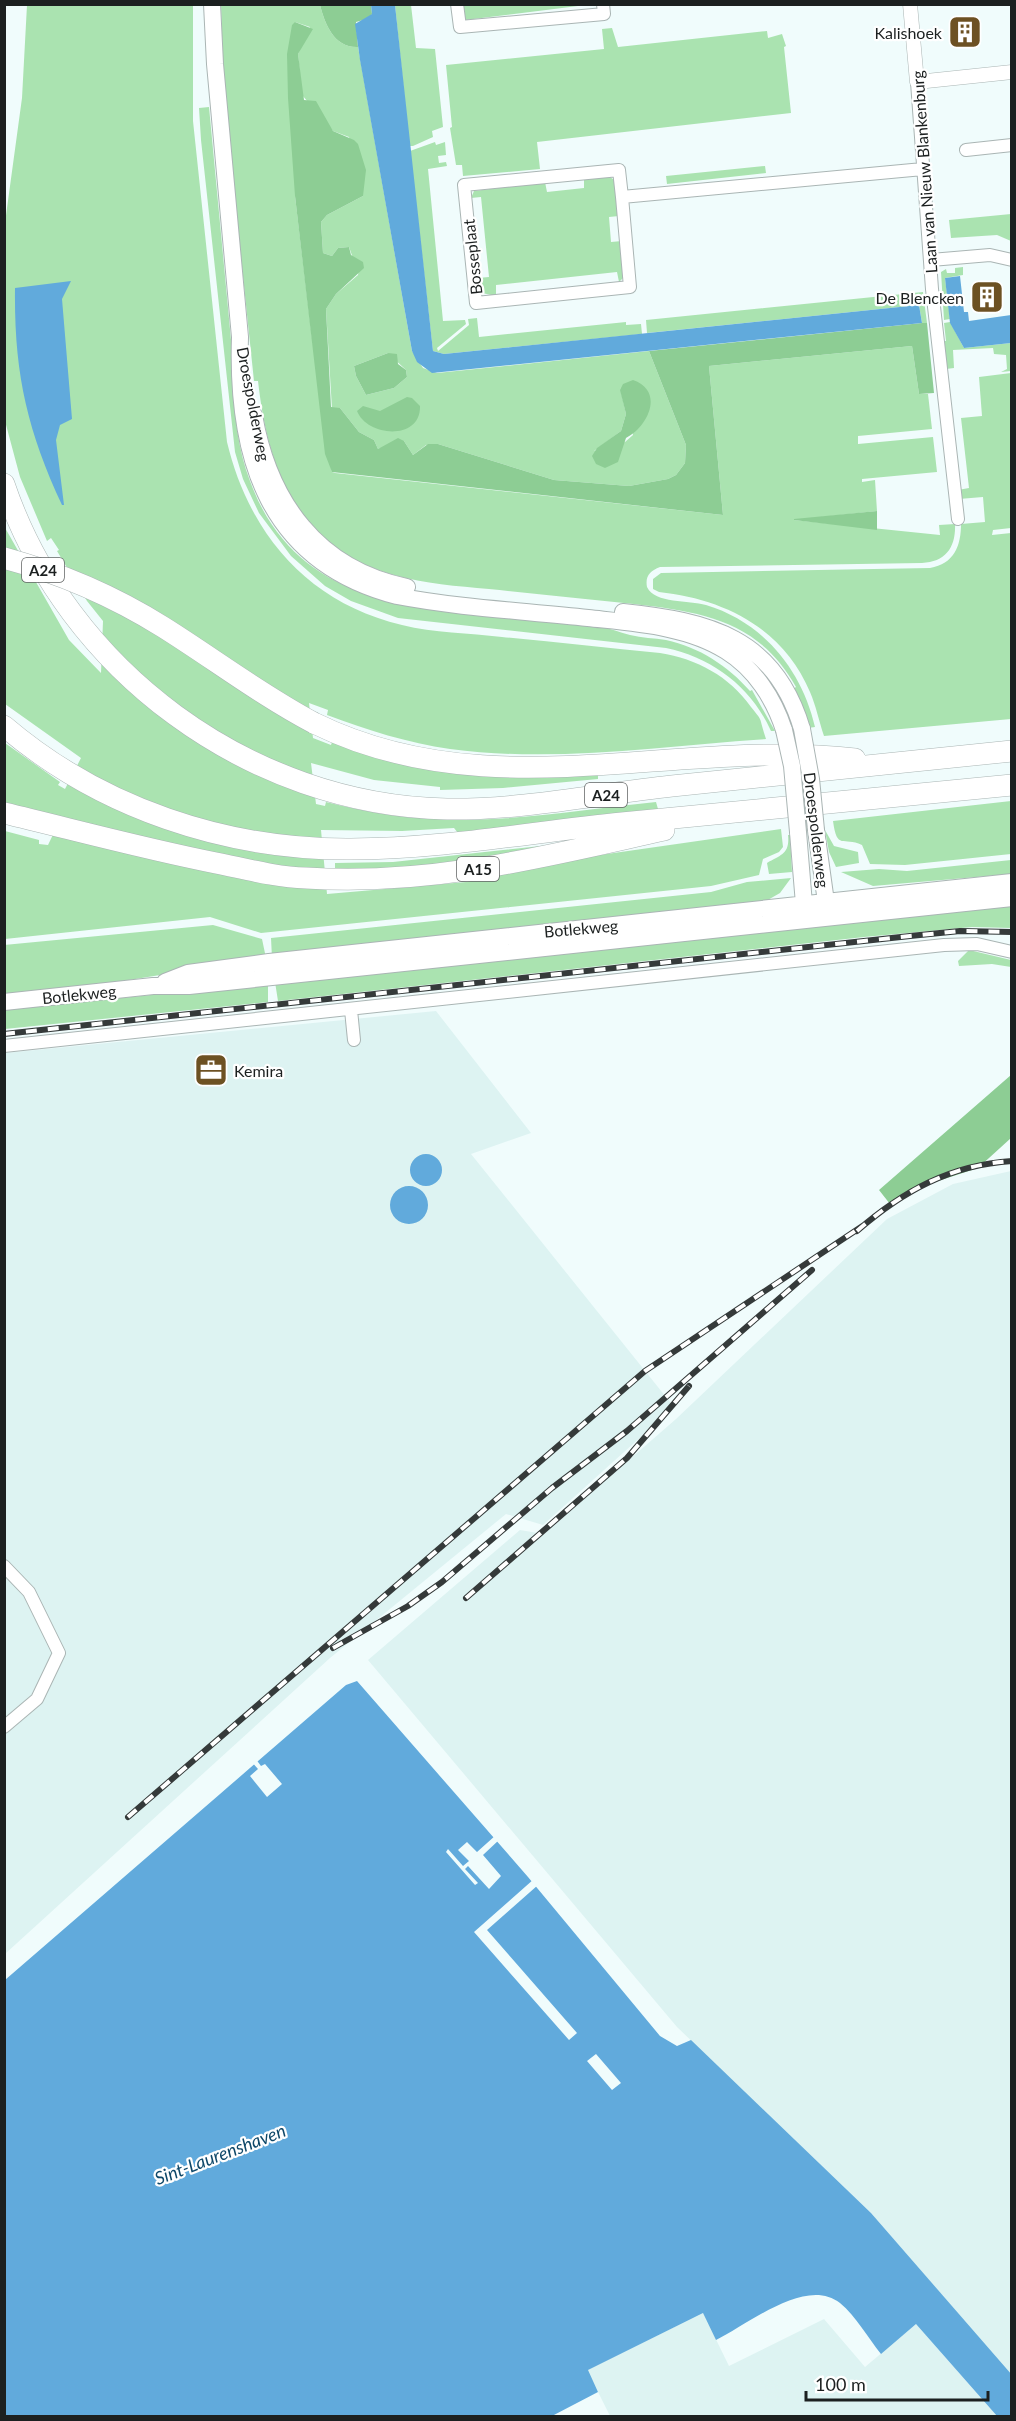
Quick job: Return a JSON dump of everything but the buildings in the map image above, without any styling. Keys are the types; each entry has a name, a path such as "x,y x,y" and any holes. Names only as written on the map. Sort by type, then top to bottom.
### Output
{"highway":[{"name":"A24","path":"4,484 19,523 44,573 63,602 99,646 152,699 192,727 264,767 347,796 411,806 475,808 1011,751"},
{"name":"A24","path":"4,558 64,578 136,612 277,703 344,738 395,754 497,768 556,768 804,753 896,764"},
{"name":"A24","path":"4,726 71,773 150,813 190,827 271,844 327,849 430,845 541,831 1011,785"},
{"name":"A15","path":"4,813 153,850 267,874 328,879 403,879 452,874 750,812"}],"main road":[{"name":"Droespolderweg","path":"212,4 215,64 240,338 239,372 243,414 253,466 263,491 281,521 308,551 330,569 358,584 397,596 616,621 674,631 708,642 726,651 756,678 772,702 784,730 792,766 804,904 819,920 826,902 811,779 802,729 783,682 770,665 738,639 712,627 657,615 425,591 377,579 332,555 290,512 267,470 260,445 249,375 240,338"},
{"name":"Botlekweg","path":"153,986 188,973 269,962 1011,882"},
{"name":"Botlekweg","path":"4,1002 153,986 189,986 1011,898"}],"street":[{"path":"458,4 460,27 603,14 603,4"},
{"name":"Laan van Nieuw Blankenburg","path":"910,4 922,169 958,519"},
{"path":"917,82 1011,72"},
{"path":"966,150 1011,145"},
{"path":"622,197 922,169"},
{"name":"Bosseplaat","path":"619,170 622,197 630,287 476,303 464,185 619,170"},
{"path":"931,260 998,256 1011,260"},
{"path":"4,1046 944,945 977,944 1011,952"},
{"path":"351,1010 354,1040"},
{"path":"4,1566 29,1592 59,1653 37,1699 4,1727"}],"shaded area":[{"name":"Kemira","path":"436,1011 531,1133 471,1154 674,1407 543,1525 506,1514 330,1658 5,1954 5,1053"},
{"path":"1011,1171 1011,2375 871,2213 677,2027 368,1660 520,1530 544,1534 676,1419 887,1219 953,1184"},
{"path":"703,2313 729,2366 824,2319 865,2367 916,2324 997,2416 610,2416 587,2370"}],"green space":[{"path":"27,5 193,5 193,121 227,442 250,506 267,535 288,560 311,582 338,600 368,615 402,625 439,631 660,653 687,660 711,671 733,686 760,720 766,739 608,752 489,753 450,749 388,735 327,715 328,710 309,703 313,738 331,745 332,742 598,773 598,779 503,788 440,790 440,787 374,780 311,763 316,804 325,806 326,802 408,817 463,820 546,815 656,802 658,809 458,833 454,828 402,831 321,830 327,894 466,882 600,855 781,829 783,847 779,852 763,859 759,875 711,886 261,933 210,917 5,939 5,831 39,840 39,844 48,845 61,818 5,809 5,743 60,782 58,785 65,789 81,758 5,704 4,526 69,640 101,673 103,621 87,601 51,538 47,541 20,477 5,421 4,230 22,98"},
{"path":"221,5 320,5 332,34 343,44 358,47 412,351 423,368 437,373 649,351 686,445 685,463 676,475 668,479 629,486 554,480 438,444 426,445 413,455 404,441 378,449 374,440 359,432 340,408 332,409 326,309 336,294 358,275 360,261 353,258 349,247 338,248 332,256 323,253 321,222 327,215 363,196 349,137 333,131 302,95 298,54 310,27 295,22 295,196 312,338 332,472 723,515 709,366 912,346 919,394 928,394 932,429 858,436 858,444 933,437 937,472 862,479 862,482 875,480 877,511 794,520 940,535 939,525 955,524 954,540 948,552 937,560 922,563 660,567 651,572 647,580 647,587 657,596 699,603 727,613 762,636 790,668 809,706 815,727 808,728 793,689 796,687 781,665 765,647 747,634 727,624 706,616 659,607 453,586 406,578 361,563 334,546 311,525 294,502 280,475 270,445 258,381 254,381 224,95","holes":["388,353 406,370 407,377 394,388 366,395 356,376 354,366","620,387 633,435 625,442 594,451 621,431 626,414"]},
{"path":"320,5 371,5 370,18 356,22 358,47 343,44 332,34"},
{"path":"395,5 411,5 416,48 435,49 443,127 432,131 433,137 413,146 410,146 409,141"},
{"path":"452,5 586,5 457,21"},
{"path":"295,22 313,29 298,54 304,100 316,101 333,131 358,144 366,170 363,196 327,215 321,222 323,253 332,256 338,248 349,247 351,255 363,262 364,268 336,294 326,309 331,407 340,408 359,432 374,440 378,449 398,438 404,441 413,455 428,444 438,444 554,480 629,486 668,479 676,475 685,463 686,445 649,351 922,323 927,323 934,393 919,394 912,346 709,366 723,515 332,472 325,454 295,196 287,54 292,25"},
{"path":"612,28 618,47 767,31 768,38 782,34 786,46 784,47 791,113 537,142 540,169 463,176 462,165 456,165 450,128 452,127 446,65 604,49 602,29"},
{"path":"209,107 238,433 250,481 275,529 309,564 349,588 395,603 495,617 599,627 690,647 712,659 732,673 750,691 752,690 775,731 771,731 753,701 729,677 715,667 683,653 666,648 398,618 351,601 325,586 291,556 259,513 243,479 235,452 201,140 199,108"},
{"path":"435,142 436,145 445,142 446,155 438,156 439,163 446,162 447,166 428,169 443,321 465,320 466,324 437,348 438,351 469,325 468,319 477,318 479,337 626,322 626,325 641,324 642,334 444,354 433,351 410,151"},
{"path":"765,166 766,173 667,184 666,176"},
{"path":"609,176 614,180 619,216 609,217 611,242 622,241 624,277 619,282 617,272 496,285 496,296 482,293 478,278 489,277 481,197 471,198 474,191 545,182 547,192 584,188 584,178"},
{"path":"1011,214 1011,241 997,235 951,238 949,220"},
{"path":"963,267 963,275 945,278 950,319 944,320 941,272 946,269 947,273 955,273 955,268"},
{"path":"923,292 927,323 922,323 919,305 647,333 646,320"},
{"path":"950,322 964,348 1011,343 1011,371 1001,372 1007,369 1006,355 994,354 993,348 953,350 954,368 946,369 944,323"},
{"path":"388,353 397,354 398,364 406,370 407,377 394,388 366,395 356,376 354,366"},
{"path":"1011,373 1011,528 993,530 992,535 1011,533 1011,719 824,736 812,697 798,670 784,650 767,634 728,610 653,589 653,579 661,573 930,568 945,563 958,547 961,524 985,522 983,497 959,499 958,490 969,488 961,418 982,416 979,377"},
{"path":"633,380 643,385 648,392 651,400 650,409 641,426 626,438 618,462 605,468 596,464 592,456 597,448 621,431 626,414 620,390 623,384"},
{"path":"407,397 412,398 420,406 418,417 412,425 403,430 382,430 371,426 357,411 363,406 380,411"},
{"path":"877,511 877,530 794,520 794,519"},
{"path":"1011,801 1011,854 905,865 870,864 862,845 839,839 833,821"},
{"path":"825,830 834,846 858,852 859,863 836,867 829,852"},
{"path":"788,835 790,835 792,872 769,874 767,863 786,850"},
{"path":"559,844 493,862 335,871 335,863 393,862"},
{"path":"1011,860 1011,874 873,886 841,872 879,869 907,871"},
{"path":"791,878 780,893 766,901 272,958 271,938 711,892 747,882"},
{"path":"1011,904 1011,928 972,927 864,937 278,1001 275,982"},
{"path":"213,925 262,939 266,958 123,981 5,995 4,945"},
{"path":"969,950 1011,960 1011,967 992,964 959,966 958,961"},
{"path":"268,983 268,1002 5,1029 4,1010"},
{"path":"1011,1075 1011,1138 978,1168 932,1183 890,1204 879,1190"}],"water":[{"path":"371,5 395,5 433,351 444,354 919,305 922,323 432,373 417,362 412,351 360,60 355,24 372,14"},
{"path":"960,276 964,312 968,312 969,321 1011,315 1011,343 964,348 950,323 945,278"},
{"path":"71,281 62,299 72,419 60,425 56,440 64,505 62,505 40,451 25,400 17,347 15,288"},
{"path":"426,1154 438,1158 442,1170 438,1182 426,1186 414,1182 410,1170 414,1158"},
{"path":"409,1186 422,1192 428,1205 422,1218 409,1224 396,1218 390,1205 396,1192"},
{"name":"Sint-Laurenshaven","path":"357,1681 528,1877 660,2036 677,2046 691,2040 871,2213 1012,2375 1011,2416 997,2416 916,2324 881,2354 846,2308 826,2296 811,2295 778,2305 716,2340 703,2313 588,2370 598,2392 552,2416 5,2416 5,1980 346,1685"}],"pier":[{"path":"255,1758 261,1766 265,1764 282,1784 267,1797 250,1776 258,1769 251,1761"},
{"path":"496,1835 500,1839 483,1855 501,1876 489,1889 468,1866 465,1869 478,1883 475,1885 446,1852 448,1849 463,1866 469,1861 458,1850 467,1842 477,1852"},
{"path":"534,1879 538,1885 487,1930 577,2033 569,2040 474,1932"},
{"path":"596,2054 621,2083 612,2090 587,2061"}],"railway":[{"path":"4,1034 910,936 960,931 1012,932"},
{"path":"857,1231 892,1204 929,1182 968,1168 1012,1161"},
{"path":"128,1817 645,1371 864,1225"},
{"path":"333,1648 408,1606 442,1582 552,1488 627,1431 812,1270"},
{"path":"466,1598 627,1458 689,1386"}],"place":[{"name":"Kalishoek","path":"965,32"},
{"name":"De Blencken","path":"987,297"},
{"name":"Kemira","path":"211,1070"}]}
